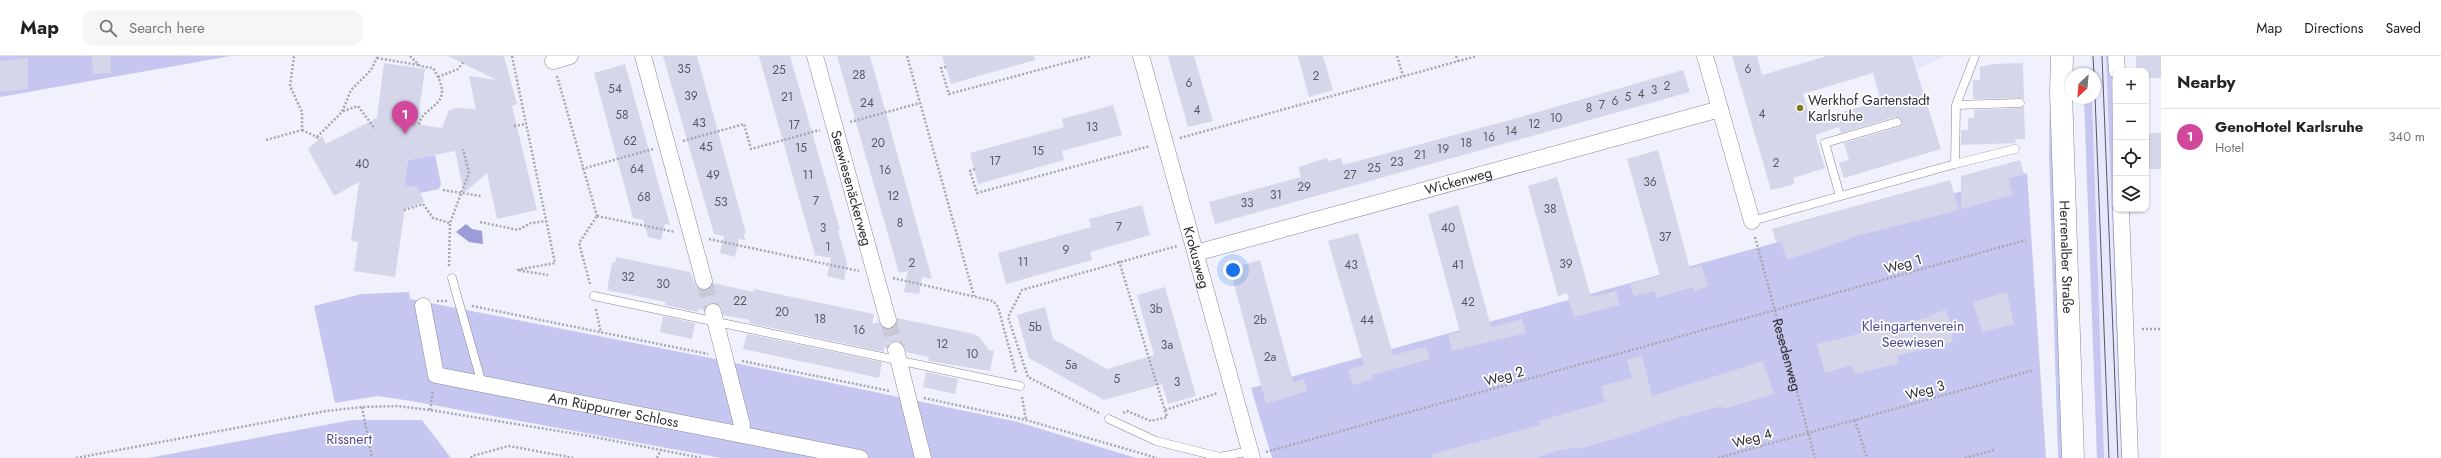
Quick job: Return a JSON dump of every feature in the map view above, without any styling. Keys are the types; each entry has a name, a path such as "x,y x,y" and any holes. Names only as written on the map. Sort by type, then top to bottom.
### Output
{"main road":[{"name":"Herrenalber Straße","path":"2062,56 2061,100 2073,458"},
{"path":"2071,56 2072,68"},
{"name":"Herrenalber Straße","path":"2074,104 2087,458"}],"street":[{"path":"553,61 570,56"},
{"path":"642,56 704,280"},
{"name":"Seewiesenäckerweg","path":"815,56 888,320"},
{"name":"Krokusweg","path":"1142,56 1251,455"},
{"path":"1705,56 1752,220"},
{"path":"2116,56 2117,68"},
{"name":"Wickenweg","path":"1195,247 1720,109"},
{"path":"2121,212 2130,458"},
{"name":"Am Rüppurrer Schloss","path":"423,306 436,375 740,433 860,458"},
{"path":"714,317 742,425 740,433"},
{"path":"897,356 923,458"}],"lane":[{"path":"1955,164 1956,105 1975,56"},
{"path":"1956,105 2020,103"},
{"path":"1840,196 1825,144 1897,122"},
{"path":"1752,220 2015,149"},
{"path":"452,278 482,384"},
{"path":"594,296 714,317 897,356 1020,386"},
{"path":"1108,419 1156,441 1220,457 1251,455"}],"path":[{"path":"294,56 290,86 302,112 302,130"},
{"path":"410,56 420,66"},
{"path":"512,56 555,263 517,270 548,275"},
{"path":"907,56 974,296"},
{"path":"946,67 941,68 948,94 1091,56"},
{"path":"1397,56 1403,76"},
{"path":"1456,56 1458,61"},
{"path":"975,169 970,170 977,193 1476,56"},
{"path":"266,140 302,130 317,138 342,112 351,90 371,70 378,57 433,68 438,77 441,90 439,102 420,120 419,125"},
{"path":"438,77 458,69 464,61"},
{"path":"553,61 596,216 579,243 594,296 601,333"},
{"path":"582,169 744,124 751,149 920,103"},
{"path":"342,112 358,106 375,129"},
{"path":"514,126 526,124"},
{"path":"449,265 450,223 469,173 462,149"},
{"path":"443,190 482,196"},
{"path":"404,210 423,204 433,218 450,223"},
{"path":"596,216 989,298 996,304 1020,386 1026,420"},
{"path":"480,222 518,230 532,223 546,221"},
{"name":"Weg 1","path":"1774,310 2026,240"},
{"path":"1119,261 1167,417 1151,421 1127,411 1108,419 1028,377 1008,317 1022,290 1119,261 1195,247"},
{"name":"Resedenweg","path":"1758,253 1814,458"},
{"path":"423,306 440,300 459,303 907,394 1026,420 1157,458"},
{"name":"Weg 2","path":"1251,455 1774,310"},
{"name":"Weg 3","path":"1808,433 2034,370"},
{"path":"1165,410 1232,388"},
{"path":"76,458 326,411 362,407 398,406 589,436 702,458"},
{"path":"362,407 372,458"},
{"path":"1855,420 1867,458"},
{"name":"Weg 4","path":"1718,458 1808,433"},
{"path":"471,458 472,456 509,446 574,458"},
{"path":"657,458 661,450"},
{"path":"1965,458 1994,450"}],"shaded area":[{"path":"1913,56 1945,56 1917,70"},
{"path":"2090,56 2106,56 2121,458 2104,458 2092,104 2101,104 2101,68 2091,68"},
{"path":"466,224 472,229 482,231 483,244 469,242 456,232"}],"green space":[{"path":"0,56 231,56 0,97"},
{"path":"2106,56 2111,56 2113,118 2113,212 2116,212 2124,458 2121,458"},
{"path":"2050,96 2052,98 2064,458 2058,458 2049,154"},
{"path":"2084,104 2092,104 2104,458 2097,458"},
{"path":"435,155 441,184 439,189 420,193 404,185 408,160"},
{"name":"Kleingartenverein Seewiesen","path":"2027,173 2046,458 1272,458 1251,388"},
{"path":"409,292 410,299 716,359 1018,422 1136,458 721,458 378,396 335,403 314,306 362,294"},
{"name":"Rissnert","path":"352,420 422,420 451,458 148,458"}],"building":[{"path":"92,56 110,56 111,73 93,74"},
{"path":"448,56 504,56 517,104 512,106 537,210 497,219 487,173 464,193 455,151 408,160 404,185 418,187 424,202 405,208 395,277 354,271 358,242 351,241 359,182 334,196 308,149 322,136 326,144 377,118 384,63 425,69 417,124 442,128 449,110 456,108 476,109 469,76 497,80"},
{"path":"663,56 697,56 746,233 744,234 745,240 739,239 735,257 720,253 724,236 714,234"},
{"path":"759,56 790,56 840,230 838,231 847,263 844,280 827,276 831,258 815,255"},
{"path":"837,56 870,56 932,279 922,277 919,294 904,292 908,271 899,273"},
{"path":"942,56 1034,56 1035,60 951,84"},
{"path":"1168,56 1194,56 1213,121 1188,127"},
{"path":"1298,56 1323,56 1333,90 1309,97"},
{"path":"1732,56 1757,56 1762,75 1827,56 1912,56 1941,149 1844,178 1839,163 1849,160 1844,143 1899,127 1902,121 1895,117 1841,133 1839,127 1815,135 1825,168 1793,178 1795,184 1771,190","holes":["1873,73 1881,101 1811,121 1803,94"]},
{"path":"2136,56 2161,56 2161,78 2149,78 2149,68 2136,68"},
{"path":"28,58 28,89 0,92 0,61"},
{"path":"2023,63 2024,99 1973,99 1973,80 1980,80 1980,67 1993,64"},
{"path":"625,64 670,225 665,224 661,240 648,237 643,220 633,218 594,73"},
{"path":"1683,70 1690,92 1215,224 1209,202 1301,177 1298,167 1327,158 1328,161 1341,158 1343,165 1514,119"},
{"path":"1113,105 1122,135 1062,151 1064,160 978,184 970,153 1064,127 1062,119"},
{"path":"2024,106 2025,139 2015,139 2016,143 1961,145 1961,130 1968,130 1968,118 1974,118 1974,110 2020,108"},
{"path":"2149,133 2161,133 2161,169 2149,169"},
{"path":"1658,150 1690,269 1701,265 1708,286 1695,291 1693,287 1656,298 1655,291 1634,296 1630,284 1660,276 1627,159"},
{"path":"2020,160 2024,174 2008,178 2013,195 1961,209 1961,176"},
{"path":"1557,177 1591,297 1616,291 1620,305 1574,317 1567,293 1558,296 1528,186"},
{"path":"1950,180 1959,210 1860,235 1787,260 1781,241 1776,242 1772,229"},
{"path":"1142,205 1150,235 1090,252 1092,260 1006,284 998,253 1091,227 1089,219"},
{"path":"1458,205 1491,327 1522,319 1526,333 1452,351 1448,335 1460,332 1428,214"},
{"path":"1358,233 1393,355 1426,347 1430,359 1372,375 1373,379 1353,385 1348,370 1364,365 1328,241"},
{"path":"616,257 690,272 697,287 702,290 710,288 713,283 753,292 754,289 874,314 872,324 879,322 886,329 894,327 897,318 974,334 979,337 989,350 994,351 990,371 928,361 929,357 906,352 903,344 898,341 890,343 887,348 884,348 884,352 749,323 750,320 723,315 720,306 715,303 707,305 704,310 698,309 698,312 665,305 666,302 607,290 612,263 615,263"},
{"path":"1260,260 1293,382 1304,379 1307,391 1266,404 1230,269"},
{"path":"1165,287 1196,396 1168,404 1162,384 1104,400 1029,358 1017,315 1045,307 1053,339 1107,369 1154,355 1137,295"},
{"path":"2007,292 2014,324 1982,332 1973,302"},
{"path":"1946,310 1953,333 1951,334 1953,342 1897,356 1899,363 1855,374 1852,365 1825,373 1817,344 1930,317 1929,315"},
{"path":"663,316 695,323 692,339 660,332"},
{"path":"747,334 882,362 879,378 743,349"},
{"path":"1642,356 1652,396 1763,361 1774,394 1723,409 1722,406 1677,418 1625,436 1578,449 1577,447 1557,451 1535,458 1433,458 1432,454 1541,425 1539,421 1605,402 1601,386 1632,378 1627,360"},
{"path":"926,372 958,379 955,394 923,387"}],"tunnel":[{"path":"704,281 713,312"},
{"path":"888,320 896,350"}],"tram line":[{"path":"2093,56 2094,68"},
{"path":"2102,56 2118,458"},
{"path":"2095,104 2109,458"}],"place":[{"name":"Werkhof Gartenstadt Karlsruhe","path":"1800,108"},
{"name":"GenoHotel Karlsruhe","path":"405,134"}]}
